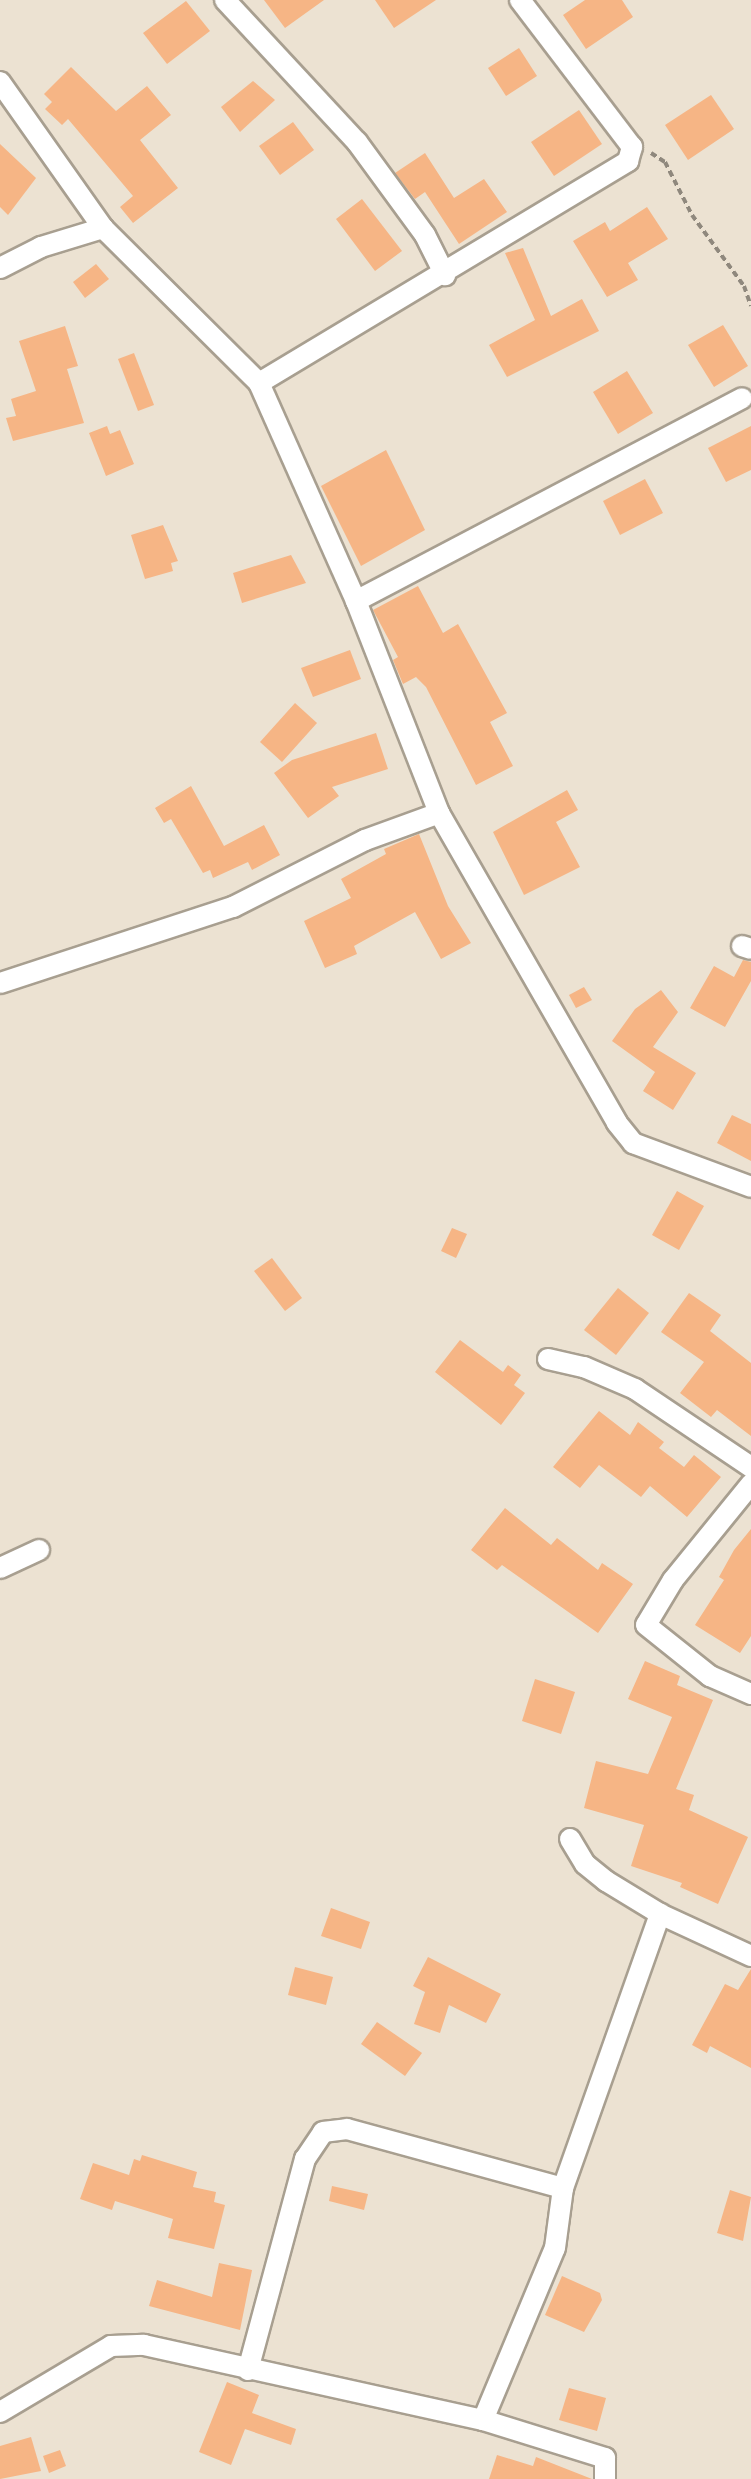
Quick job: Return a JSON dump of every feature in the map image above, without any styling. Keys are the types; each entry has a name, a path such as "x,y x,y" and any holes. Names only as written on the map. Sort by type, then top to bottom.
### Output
{"street":[{"path":"225,0 357,142 425,235 445,275"},
{"path":"259,383 284,364 445,275 610,176 628,161 632,147 520,0"},
{"path":"0,82 103,228 259,383 356,601 439,813 617,1123 633,1143 751,1187"},
{"path":"0,268 41,247 103,228"},
{"path":"356,601 742,398"},
{"path":"0,983 233,907 365,840 439,813"},
{"path":"548,1359 584,1367 635,1389 751,1467"},
{"path":"751,1484 673,1580 646,1625 710,1676 751,1694"},
{"path":"0,1568 39,1550"},
{"path":"570,1839 585,1864 606,1881 660,1914 751,1956"},
{"path":"483,2420 555,2248 563,2188 660,1914"},
{"path":"248,2370 305,2159 323,2132 347,2129 563,2188"},
{"path":"0,2412 111,2346 144,2345 483,2420 605,2458 605,2479"}],"path":[{"path":"632,147 665,162 692,215 744,286 751,306"}],"building":[{"path":"264,0 324,0 285,28"},
{"path":"375,0 436,0 394,28"},
{"path":"585,0 622,0 633,17 586,49 563,15"},
{"path":"186,1 210,31 167,64 143,33"},
{"path":"519,48 537,76 506,96 488,68"},
{"path":"71,67 116,111 147,86 171,115 140,140 178,188 133,223 120,207 133,196 68,119 62,125 45,109 52,102 44,94"},
{"path":"253,81 275,100 240,132 221,107"},
{"path":"711,95 734,129 688,160 665,125"},
{"path":"579,110 602,144 554,176 531,142"},
{"path":"293,122 314,150 280,175 259,146"},
{"path":"0,144 36,178 8,215 0,207"},
{"path":"425,153 454,198 484,179 507,212 459,244 425,192 415,199 395,173"},
{"path":"362,199 402,251 375,271 336,219"},
{"path":"647,207 668,239 628,263 638,280 607,297 573,241 605,222 610,231"},
{"path":"523,248 551,316 582,299 599,331 507,377 489,345 535,320 505,253"},
{"path":"96,264 109,279 85,298 73,282"},
{"path":"723,325 748,366 714,387 688,345"},
{"path":"65,326 78,366 67,369 84,423 13,441 6,418 16,416 11,399 36,391 19,341"},
{"path":"134,353 154,405 138,411 118,359"},
{"path":"627,371 653,413 618,434 593,392"},
{"path":"107,426 110,434 120,430 134,464 106,476 89,433"},
{"path":"751,426 751,470 726,482 708,448"},
{"path":"386,450 425,530 361,566 321,486"},
{"path":"645,479 663,513 620,535 603,501"},
{"path":"163,525 178,561 171,563 173,571 145,579 131,535"},
{"path":"291,555 306,583 242,603 233,573"},
{"path":"418,586 443,633 458,624 507,713 490,722 513,766 476,785 426,687 416,677 403,684 393,660 398,657 373,610"},
{"path":"350,650 361,679 313,697 301,668"},
{"path":"295,703 317,723 282,762 260,742"},
{"path":"376,733 388,769 332,787 339,796 308,818 274,773 292,760"},
{"path":"191,786 224,846 264,825 280,855 252,870 248,862 213,878 210,870 203,873 171,819 164,823 155,808"},
{"path":"567,790 578,810 556,822 580,867 524,895 493,832"},
{"path":"419,834 448,906 471,943 441,959 415,912 354,946 357,954 325,968 304,921 351,898 341,879 386,854 384,849"},
{"path":"743,960 751,962 751,981 725,1027 690,1008 714,966 734,977"},
{"path":"584,987 592,1000 576,1008 569,995"},
{"path":"661,990 678,1012 653,1047 696,1073 673,1110 643,1091 655,1072 612,1041 635,1009"},
{"path":"732,1115 751,1124 751,1161 717,1143"},
{"path":"677,1191 704,1206 679,1250 652,1235"},
{"path":"452,1228 467,1234 456,1258 441,1251"},
{"path":"272,1258 302,1298 285,1311 254,1271"},
{"path":"618,1288 649,1313 616,1355 584,1330"},
{"path":"689,1293 721,1315 710,1331 751,1363 751,1436 717,1410 711,1417 680,1393 704,1362 661,1332"},
{"path":"460,1340 503,1372 508,1365 521,1375 514,1385 525,1393 501,1425 435,1372"},
{"path":"599,1411 630,1435 638,1422 664,1442 659,1448 684,1467 694,1455 721,1477 687,1517 650,1486 641,1497 599,1465 580,1488 553,1467"},
{"path":"505,1508 551,1545 557,1538 598,1570 602,1563 633,1584 598,1633 502,1565 497,1570 471,1550"},
{"path":"751,1529 751,1636 740,1653 695,1625 724,1580 719,1577 734,1550"},
{"path":"645,1661 680,1676 677,1685 713,1700 676,1789 694,1795 689,1810 748,1837 718,1904 680,1887 682,1883 631,1866 644,1825 584,1808 596,1761 648,1774 672,1717 628,1699"},
{"path":"535,1679 575,1692 561,1734 522,1721"},
{"path":"331,1908 370,1922 361,1949 321,1936"},
{"path":"428,1957 501,1994 486,2023 449,2005 440,2033 414,2024 425,1992 413,1986"},
{"path":"295,1967 333,1977 326,2005 288,1995"},
{"path":"751,1969 751,2068 710,2046 707,2053 692,2045 725,1984 738,1990"},
{"path":"377,2022 422,2053 405,2076 361,2044"},
{"path":"142,2155 197,2172 193,2187 216,2192 214,2202 225,2205 214,2249 168,2238 173,2219 115,2201 112,2210 80,2199 93,2163 129,2175 134,2159 140,2161"},
{"path":"332,2186 368,2194 364,2210 329,2201"},
{"path":"730,2190 751,2197 743,2241 717,2233"},
{"path":"219,2263 252,2270 240,2330 149,2306 157,2280 212,2297"},
{"path":"562,2276 600,2293 602,2300 584,2332 545,2315"},
{"path":"227,2382 259,2395 252,2413 296,2429 291,2445 245,2429 231,2465 199,2452"},
{"path":"569,2388 606,2398 597,2431 559,2420"},
{"path":"31,2437 41,2471 0,2479 0,2446"},
{"path":"60,2450 66,2466 49,2473 43,2456"},
{"path":"497,2455 533,2466 536,2457 592,2479 489,2479"}]}
